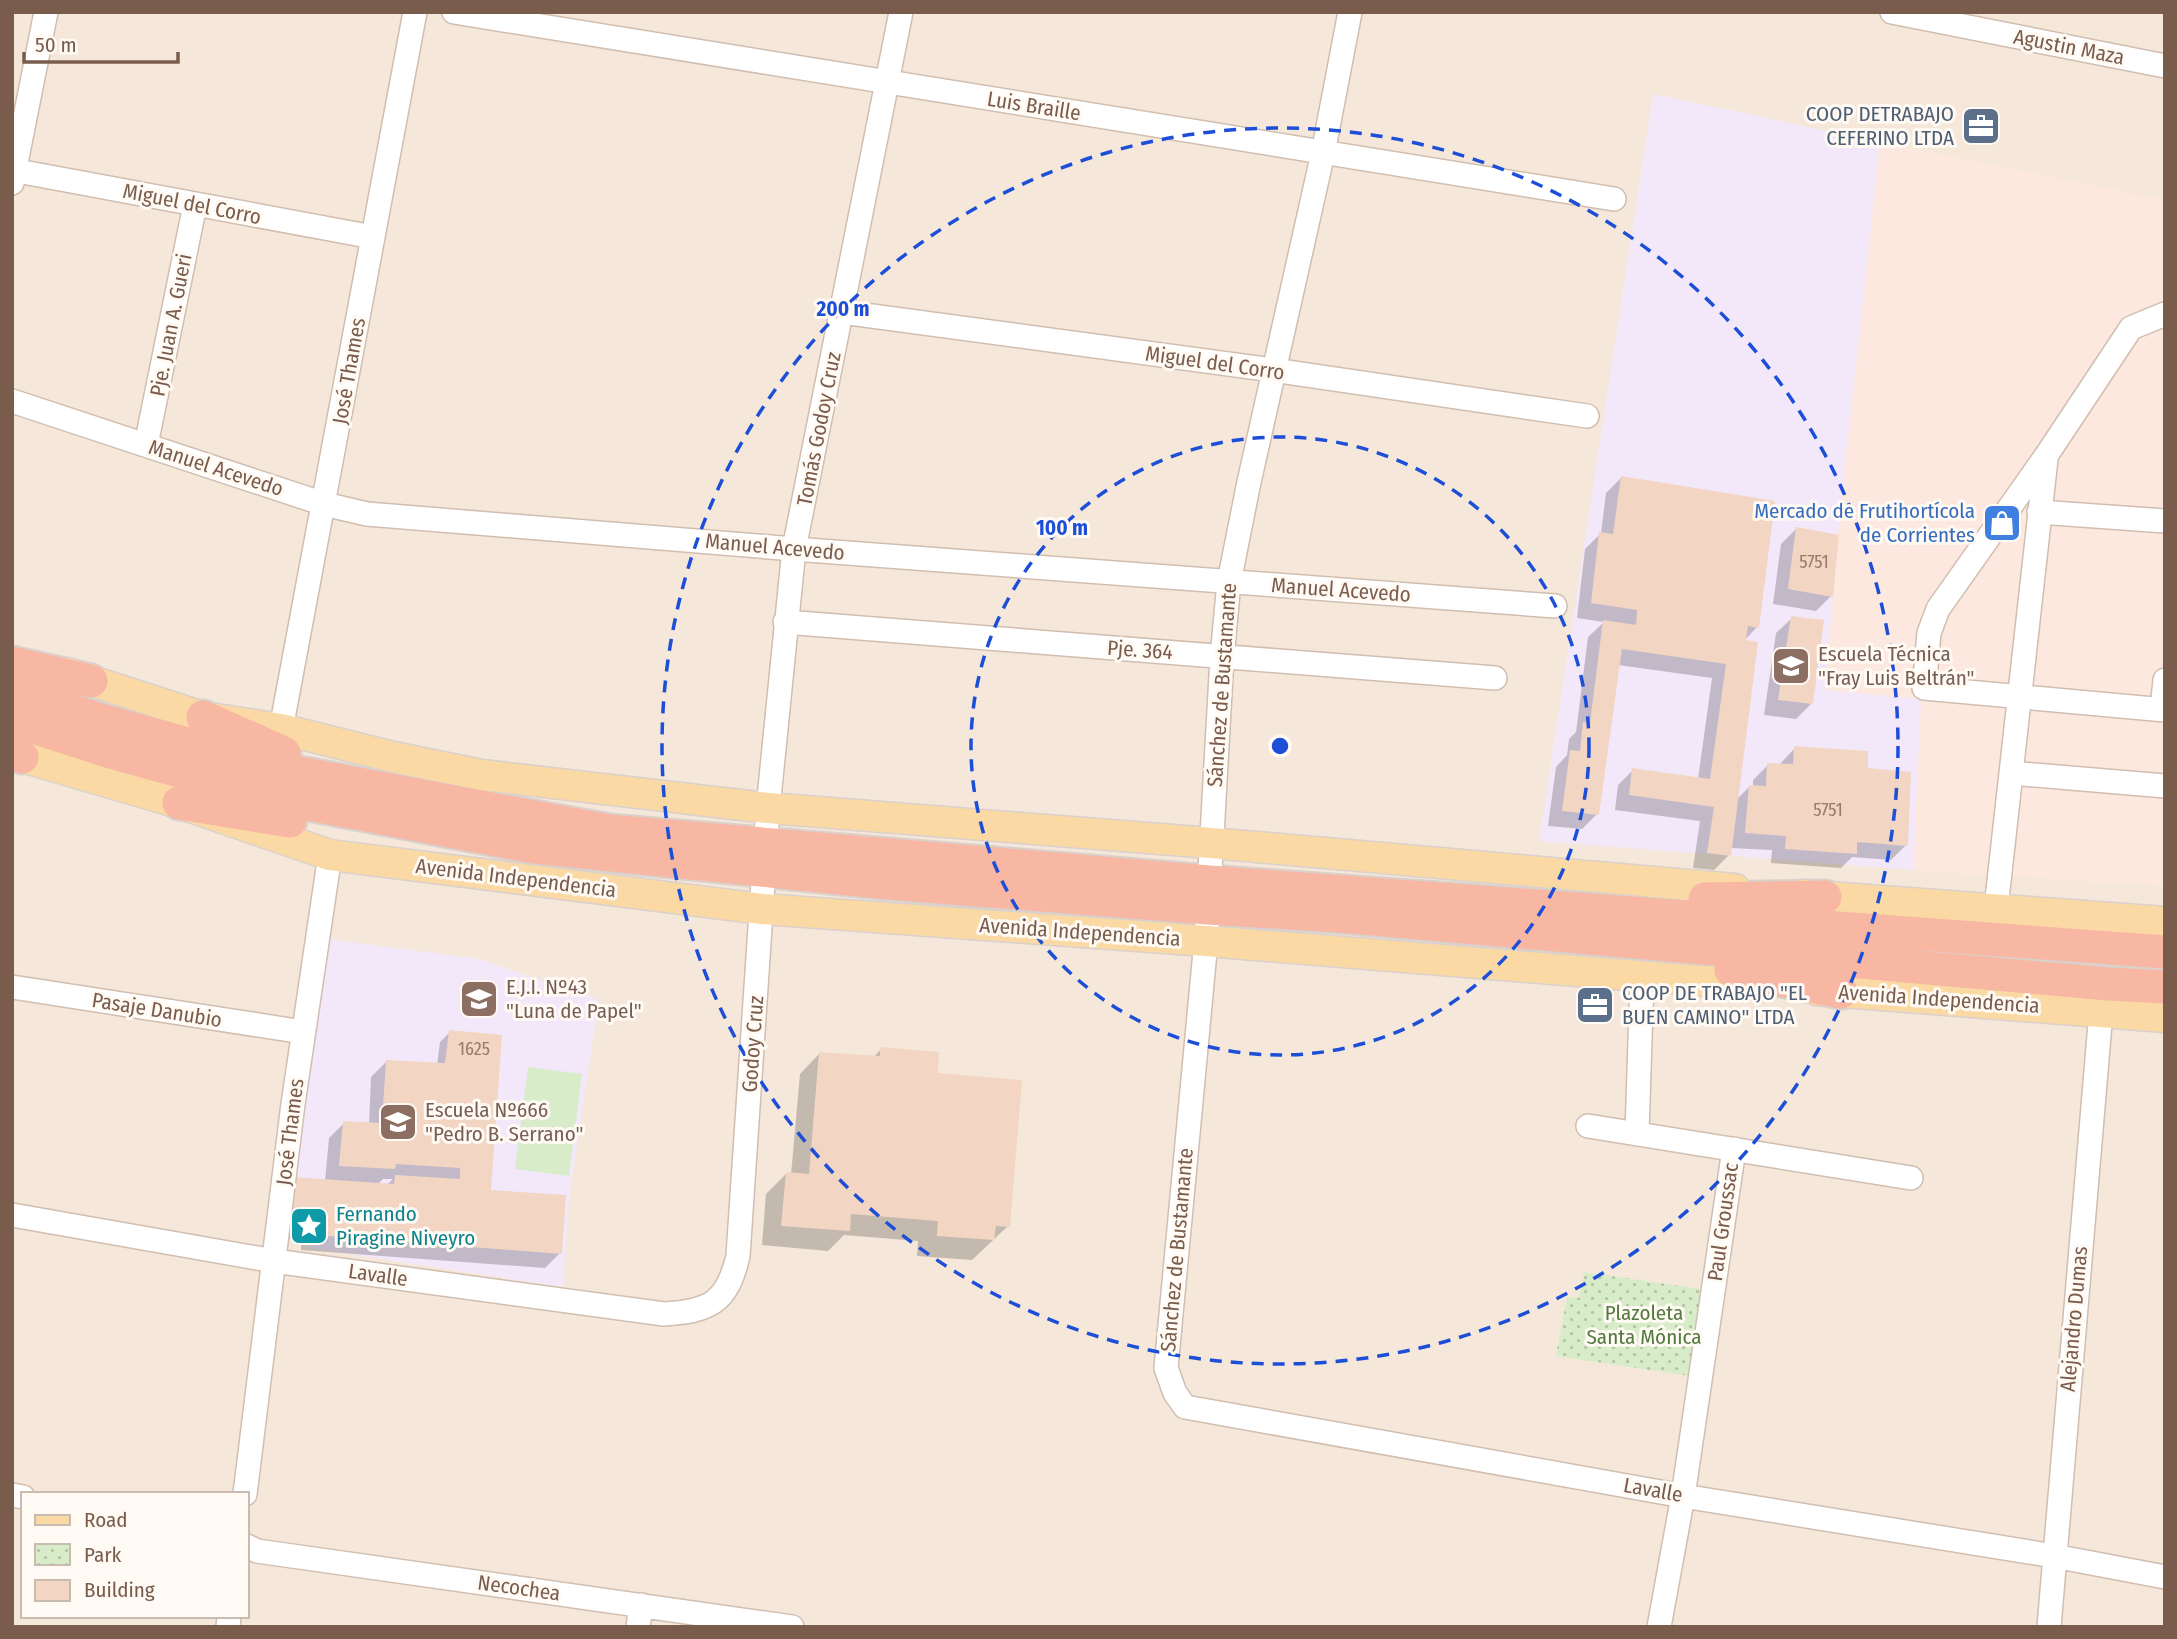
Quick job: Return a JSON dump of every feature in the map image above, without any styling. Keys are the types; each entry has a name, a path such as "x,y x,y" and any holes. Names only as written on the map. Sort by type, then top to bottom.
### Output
{"highway":[{"path":"12,663 91,681"},
{"name":"Avenida Independencia","path":"12,691 97,719 278,769 608,831 706,841 765,858"},
{"path":"203,717 280,752 444,801"},
{"name":"Avenida Independencia","path":"12,720 104,750 272,797 534,847 765,858 1481,916 2165,952"},
{"path":"178,803 368,833 534,847"},
{"path":"1481,916 1825,897"},
{"path":"1481,916 1580,952 1720,968 1841,992"},
{"name":"Avenida Independencia","path":"1481,916 2108,984 2165,987"}],"main road":[{"path":"12,655 203,717 281,729 393,757 482,775 768,808 1211,843 1825,897 2165,922"},
{"name":"Avenida Independencia","path":"15,754 178,803 330,855 762,909 1206,941 1642,978 2165,1017"}],"street":[{"path":"13,175 46,12"},
{"name":"José Thames","path":"281,729 415,12"},
{"name":"Luis Braille","path":"454,12 1615,200"},
{"name":"Tomás Godoy Cruz","path":"768,808 794,549 901,12"},
{"name":"Sánchez de Bustamante","path":"1166,1368 1206,941 1222,657 1229,582 1273,370 1323,153 1349,12"},
{"name":"Agustin Maza","path":"1892,12 2165,66"},
{"name":"Miguel del Corro","path":"13,175 373,237"},
{"name":"Pje. Juan A. Gueri","path":"146,445 195,205"},
{"name":"Miguel del Corro","path":"842,312 1273,370 1587,416"},
{"path":"2165,314 2131,328 2046,456 1938,610 1929,633 1924,688 2163,710 2165,680"},
{"name":"Manuel Acevedo","path":"12,401 324,504 367,514 1555,606"},
{"path":"1996,908 2046,456"},
{"path":"2039,512 2165,522"},
{"name":"Pje. 364","path":"785,622 1494,678"},
{"path":"2011,773 2165,786"},
{"name":"Godoy Cruz","path":"732,1280 738,1256 768,808"},
{"name":"José Thames","path":"244,1492 303,1032 330,855"},
{"path":"1637,1133 1642,978"},
{"name":"Pasaje Danubio","path":"12,987 303,1032"},
{"name":"Alejandro Dumas","path":"2049,1627 2101,1012"},
{"path":"1588,1126 1911,1178"},
{"name":"Paul Groussac","path":"1659,1627 1683,1496 1734,1149"},
{"name":"Lavalle","path":"12,1215 274,1261 664,1314 695,1312 716,1301 732,1280"},
{"name":"Lavalle","path":"1166,1368 1175,1394 1185,1407 1683,1496 2054,1556 2165,1577"},
{"name":"Necochea","path":"248,1546 257,1551 640,1616 792,1627"}],"shaded area":[{"path":"12,12 2165,12 2165,1627 12,1627"},
{"path":"1653,94 1880,142 1840,511 1825,690 1921,699 1913,870 1539,841"},
{"name":"Mercado de Frutihortícola de Corrientes","path":"1880,142 2165,200 2165,886 1913,870 1921,699 1824,691 1840,511"},
{"path":"326,939 479,959 599,1000 569,1197 563,1287 310,1248 287,1223"}],"green space":[{"path":"528,1067 582,1074 569,1176 515,1169"},
{"name":"Plazoleta Santa Mónica","path":"1584,1272 1702,1289 1690,1376 1556,1356 1567,1297 1579,1298"}],"building":[{"path":"1621,476 1775,501 1759,628 1748,626 1746,640 1758,642 1731,856 1707,853 1714,807 1629,795 1632,768 1710,779 1726,664 1622,649 1599,815 1562,811 1570,750 1580,751 1583,722 1590,723 1603,620 1636,625 1637,610 1591,603 1599,532 1613,534"},
{"name":"Escuela Técnica \"Fray Luis Beltrán\"","path":"1796,527 1839,535 1833,597 1788,589"},
{"name":"Escuela Técnica \"Fray Luis Beltrán\"","path":"1791,616 1824,620 1813,704 1778,700"},
{"name":"Escuela Técnica \"Fray Luis Beltrán\"","path":"1794,746 1868,751 1868,768 1911,772 1908,846 1857,842 1857,854 1785,849 1786,836 1745,833 1749,785 1766,786 1767,763 1793,764"},
{"path":"449,1030 502,1035 491,1190 566,1195 562,1254 315,1235 315,1225 287,1223 292,1177 394,1184 395,1175 460,1179 460,1168 396,1164 395,1169 339,1166 343,1121 382,1123 386,1060 445,1063"},
{"path":"880,1047 939,1052 938,1073 1022,1080 1010,1227 996,1226 994,1240 937,1236 938,1221 851,1214 850,1231 781,1226 786,1172 809,1174 819,1052 880,1056"}],"place":[{"name":"COOP DETRABAJO CEFERINO LTDA","path":"1981,126"},
{"name":"Mercado de Frutihortícola de Corrientes","path":"2002,523"},
{"name":"Escuela Técnica \"Fray Luis Beltrán\"","path":"1791,666"},
{"name":"E.J.I. Nº43 \"Luna de Papel\"","path":"479,999"},
{"name":"COOP DE TRABAJO \"EL BUEN CAMINO\" LTDA","path":"1595,1005"},
{"name":"Escuela Nº666 \"Pedro B. Serrano\"","path":"398,1122"},
{"name":"Fernando Piragine Niveyro","path":"309,1226"}]}
